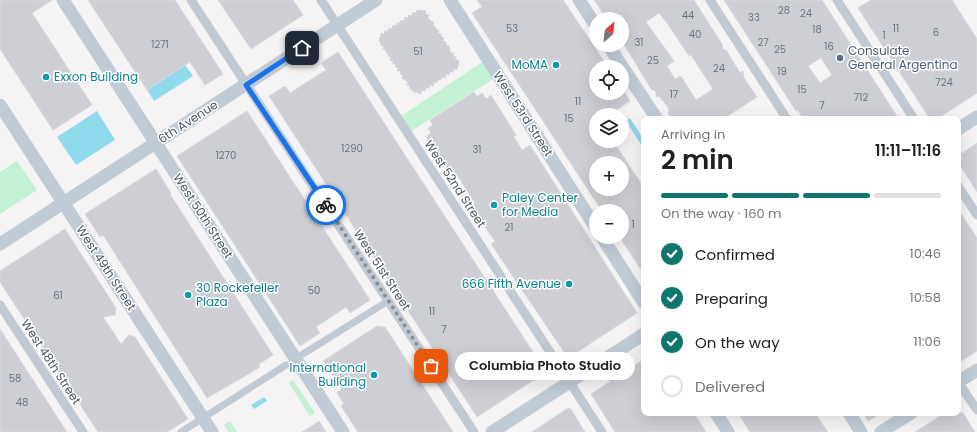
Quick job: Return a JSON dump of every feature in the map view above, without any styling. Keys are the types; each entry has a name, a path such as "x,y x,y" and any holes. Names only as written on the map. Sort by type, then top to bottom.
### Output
{"main road":[{"name":"West 50th Street","path":"63,0 342,432"},
{"name":"6th Avenue","path":"0,244 376,0"},
{"name":"West 53rd Street","path":"450,0 589,217"},
{"path":"579,0 589,15"},
{"path":"613,52 655,116"},
{"name":"West 49th Street","path":"0,105 212,432"},
{"path":"961,127 977,117"},
{"path":"606,244 641,298"},
{"path":"492,432 641,336"},
{"path":"961,380 977,370"},
{"path":"718,416 728,432"},
{"path":"851,416 861,432"},
{"path":"881,432 906,416"}],"street":[{"name":"West 51st Street","path":"191,0 474,432"},
{"name":"West 52nd Street","path":"321,0 602,432"},
{"path":"710,0 785,116"},
{"path":"837,0 912,116"},
{"path":"961,191 977,215"},
{"path":"303,354 388,301"},
{"name":"West 48th Street","path":"0,305 83,432"},
{"path":"181,432 286,365"},
{"path":"961,386 977,410"}],"green space":[{"path":"487,59 498,76 408,133 398,118"},
{"path":"17,161 37,190 0,214 0,172"},
{"path":"293,380 315,413 310,416 289,383"},
{"path":"230,421 237,432 229,432 224,425"}],"water":[{"path":"185,65 193,76 154,101 147,90"},
{"path":"97,111 115,140 76,165 57,137"},
{"path":"630,118 641,135 641,144 629,126"},
{"path":"264,397 267,401 254,409 251,405"}],"building":[{"name":"Exxon Building","path":"0,0 52,0 32,13 92,105 53,130 0,49"},
{"path":"88,0 175,0 223,74 205,85 190,62 147,90"},
{"path":"218,0 293,0 303,15 251,49"},
{"path":"477,0 563,0 589,39 589,52 598,52 603,60 589,60 589,100 629,99 630,101 619,108 589,108 589,148 618,148 623,156 589,156 589,191 472,13 482,7"},
{"path":"594,0 694,0 722,44 723,49 726,50 740,73 743,71 744,78 757,97 728,116 671,116 668,114 669,109 660,97 656,96 656,92 651,89 629,52 629,12 602,12","holes":["659,13 689,56 691,55 713,89 696,100 681,76 675,79 667,66 674,61 646,22"]},
{"path":"724,0 822,0 897,116 801,116 798,110 796,111","holes":["821,58 832,75 820,83 808,66"]},
{"path":"871,0 952,0 977,39 977,93 942,116 928,116 858,8"},
{"path":"417,10 426,11 425,14 429,15 428,18 434,23 433,26 436,27 436,30 439,30 438,33 444,38 443,41 449,46 451,53 454,53 453,56 456,57 456,60 459,61 457,70 454,69 449,75 446,74 445,78 442,77 437,83 434,82 433,86 430,85 425,91 422,90 421,94 409,89 410,86 407,85 408,82 402,78 403,75 400,74 401,71 397,71 398,68 395,67 396,64 393,64 393,61 390,60 391,57 388,56 386,50 383,49 384,46 381,46 381,43 379,42 381,33 384,34 389,28 392,29 393,25 396,26 401,20 404,21 405,17 408,18 409,15 412,16 413,12 416,13"},
{"path":"338,52 546,372 477,417 269,96 285,86 290,93 326,70 321,63"},
{"path":"474,92 477,97 482,93 486,99 491,95 516,135 514,137 522,150 530,145 589,238 589,244 593,244 637,313 568,358 491,244 495,241 470,206 475,203 458,176 456,177 454,174 451,176 426,137 431,133 428,128 433,125 430,120"},
{"path":"247,111 370,300 350,313 346,307 316,327 320,333 300,346 177,156"},
{"path":"977,143 977,192 961,167 961,154"},
{"path":"629,165 641,183 641,270 624,244 629,244 629,204 597,204 592,196 629,196"},
{"name":"30 Rockefeller Plaza","path":"156,169 171,193 170,194 273,355 259,364 260,367 207,398 103,235 100,237 85,214"},
{"path":"961,214 977,238 977,351 961,361"},
{"path":"65,229 116,308 115,315 103,317 121,344 129,335 135,337 188,419 167,432 98,432 0,282 0,271"},
{"name":"International Building","path":"377,326 385,327 453,432 358,432 341,406 344,404 337,393 342,389 323,361"},
{"path":"0,329 24,366 67,432 0,432"},
{"path":"641,361 641,416 696,416 706,432 615,432 591,394"},
{"path":"570,408 585,432 532,432 565,410"},
{"path":"961,413 963,413 975,432 915,432 940,416 961,416"},
{"path":"740,416 817,416 828,432 750,432"},
{"path":"865,416 876,416 868,421"},
{"path":"319,421 326,432 302,432 315,424"}],"way so far":[{"path":"326,205 431,366"}],"place":[{"name":"Consulate General Argentina","path":"840,58"},
{"name":"MoMA","path":"556,65"},
{"name":"Exxon Building","path":"46,77"},
{"name":"Paley Center for Media","path":"494,205"},
{"name":"666 Fifth Avenue","path":"569,284"},
{"name":"30 Rockefeller Plaza","path":"188,295"},
{"name":"Columbia Photo Studio","path":"431,366"},
{"name":"International Building","path":"374,375"}],"route":[{"path":"302,48 246,85 326,205"}]}
